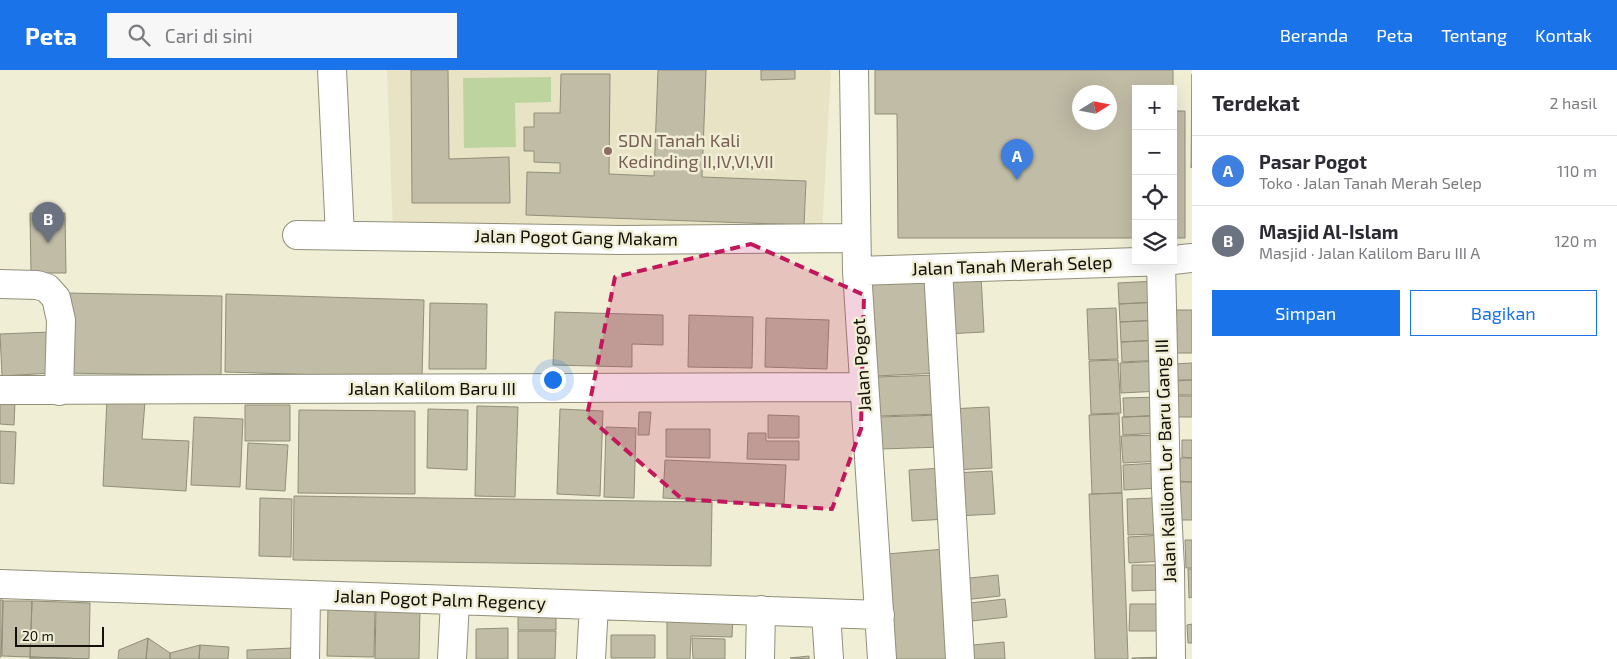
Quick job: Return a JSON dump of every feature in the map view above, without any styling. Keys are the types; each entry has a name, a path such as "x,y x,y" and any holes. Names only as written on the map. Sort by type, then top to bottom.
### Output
{"street":[{"path":"332,70 340,235"},
{"name":"Jalan Pogot","path":"854,70 856,271 882,659"},
{"name":"Jalan Pogot Gang Makam","path":"297,235 621,240 856,238"},
{"name":"Jalan Tanah Merah Selep","path":"1177,260 1192,258"},
{"name":"Jalan Tanah Merah Selep","path":"856,271 1132,262"},
{"name":"Jalan Kalilom Lor Baru Gang III","path":"1168,265 1166,490 1170,568 1171,659"},
{"path":"938,269 960,659"},
{"path":"0,284 37,285 47,288 56,298 61,320 59,391"},
{"name":"Jalan Kalilom Baru III","path":"0,390 864,388"},
{"name":"Jalan Pogot Palm Regency","path":"0,584 880,614"},
{"path":"305,659 306,595"},
{"path":"452,659 455,601"},
{"path":"591,659 594,605"},
{"path":"760,659 761,610"},
{"path":"826,613 829,659"}],"highlighted area":[{"path":"751,244 864,295 861,429 832,509 682,499 587,416 615,277"}],"shaded area":[{"name":"SDN Tanah Kali Kedinding II,IV,VI,VII","path":"387,70 831,70 822,232 393,232"}],"green space":[{"path":"551,77 551,102 515,103 516,147 464,148 463,78"}],"building":[{"path":"411,70 448,70 449,159 509,157 510,203 412,203"},
{"path":"658,70 706,70 702,177 806,181 804,225 526,215 527,172 560,173 560,163 534,162 534,151 524,151 524,127 534,127 534,113 560,113 561,74 610,74 609,174 654,176"},
{"path":"761,70 795,70 795,79 761,80"},
{"path":"875,70 1173,70 1173,85 1132,85 1132,238 898,238 897,114 875,114"},
{"path":"1192,74 1192,167 1191,168"},
{"path":"1177,111 1185,111 1185,238 1177,238"},
{"path":"30,213 65,213 66,273 31,273"},
{"path":"981,276 984,332 945,334 942,278"},
{"path":"936,277 939,373 875,376 872,279"},
{"path":"1157,281 1158,302 1119,304 1118,283"},
{"path":"66,293 222,296 221,376 65,373"},
{"path":"226,294 424,300 422,378 225,372"},
{"path":"1158,302 1159,320 1120,322 1119,304"},
{"path":"430,303 487,304 486,369 429,369"},
{"path":"1116,308 1118,359 1089,360 1087,309"},
{"path":"1170,310 1192,310 1192,353 1171,353"},
{"path":"555,312 663,315 663,345 632,344 632,367 553,365"},
{"path":"689,315 753,317 752,368 688,367"},
{"path":"766,318 829,320 827,369 765,367"},
{"path":"1159,320 1160,340 1121,342 1120,322"},
{"path":"50,332 52,373 2,376 0,334"},
{"path":"1160,340 1161,360 1122,362 1121,342"},
{"path":"1118,360 1121,413 1091,414 1089,361"},
{"path":"1160,361 1161,391 1121,393 1120,363"},
{"path":"1192,363 1192,380 1175,380 1174,364"},
{"path":"939,375 940,414 879,416 877,377"},
{"path":"1192,380 1192,395 1176,395 1175,381"},
{"path":"1175,396 1192,396 1192,417 1176,417"},
{"path":"1159,397 1160,415 1124,417 1123,398"},
{"path":"107,399 145,402 142,439 189,441 186,491 103,486"},
{"path":"0,401 15,402 14,425 0,424"},
{"path":"245,405 290,405 290,441 245,441"},
{"path":"477,406 518,407 515,497 475,496"},
{"path":"989,407 992,468 953,470 950,409"},
{"path":"428,409 468,410 467,470 427,468"},
{"path":"560,409 603,411 600,496 557,494"},
{"path":"299,410 415,411 415,494 298,493"},
{"path":"639,412 651,412 649,435 638,435"},
{"path":"1119,414 1122,493 1092,494 1089,415"},
{"path":"768,415 799,416 799,438 768,438"},
{"path":"940,415 942,447 881,449 880,417"},
{"path":"1158,416 1159,433 1123,435 1122,417"},
{"path":"194,417 243,419 240,487 191,485"},
{"path":"606,427 636,428 634,498 604,497"},
{"path":"666,429 710,429 710,458 666,457"},
{"path":"0,431 16,432 14,484 0,483"},
{"path":"748,433 766,433 766,441 799,441 799,460 747,459"},
{"path":"1160,435 1161,461 1123,463 1121,436"},
{"path":"1182,440 1192,440 1192,458 1182,457"},
{"path":"248,443 288,445 285,491 246,489"},
{"path":"1180,458 1192,458 1192,482 1179,481"},
{"path":"665,460 786,465 784,504 663,498"},
{"path":"1158,463 1158,488 1124,490 1123,465"},
{"path":"944,468 947,519 912,521 909,470"},
{"path":"992,471 995,514 957,516 954,473"},
{"path":"1179,482 1192,482 1192,520 1178,520"},
{"path":"1122,493 1128,659 1095,659 1089,494"},
{"path":"294,496 712,502 711,566 293,560"},
{"path":"260,498 292,499 291,557 259,556"},
{"path":"1156,498 1157,534 1128,535 1127,499"},
{"path":"1163,535 1164,561 1129,563 1128,537"},
{"path":"1185,540 1192,540 1192,568 1186,568"},
{"path":"945,549 955,659 896,659 887,554"},
{"path":"1132,565 1160,565 1161,590 1132,591"},
{"path":"1188,569 1192,569 1192,597 1189,598"},
{"path":"998,575 1000,596 963,600 961,579"},
{"path":"1005,599 1007,617 963,622 961,604"},
{"path":"0,600 3,600 1,657 0,657"},
{"path":"3,601 32,601 30,657 2,656"},
{"path":"32,601 90,603 89,659 30,657"},
{"path":"1130,604 1158,604 1158,631 1129,631"},
{"path":"328,606 375,607 374,657 327,656"},
{"path":"376,607 420,608 419,659 375,659"},
{"path":"518,612 556,613 556,630 518,630"},
{"path":"667,616 733,616 732,637 691,636 690,659 667,659"},
{"path":"1192,624 1192,643 1188,643 1187,625"},
{"path":"508,628 508,659 476,659 476,629"},
{"path":"518,631 556,631 555,659 518,659"},
{"path":"611,635 655,635 655,658 611,658"},
{"path":"148,638 170,653 170,659 146,659"},
{"path":"148,638 146,659 118,659 119,650"},
{"path":"692,638 725,639 725,659 693,659"},
{"path":"1004,642 1005,659 964,659 963,646"},
{"path":"200,645 199,659 170,659 170,653"},
{"path":"200,645 229,647 228,659 199,659"},
{"path":"293,648 294,659 247,659 247,650"},
{"path":"809,656 809,659 790,658"},
{"path":"30,657 89,659 30,659"},
{"path":"1165,657 1165,659 1132,659 1132,658"}],"place":[{"name":"SDN Tanah Kali Kedinding II,IV,VI,VII","path":"608,151"},
{"name":"Pasar Pogot","path":"1017,180"},
{"name":"Masjid Al-Islam","path":"48,243"}]}
